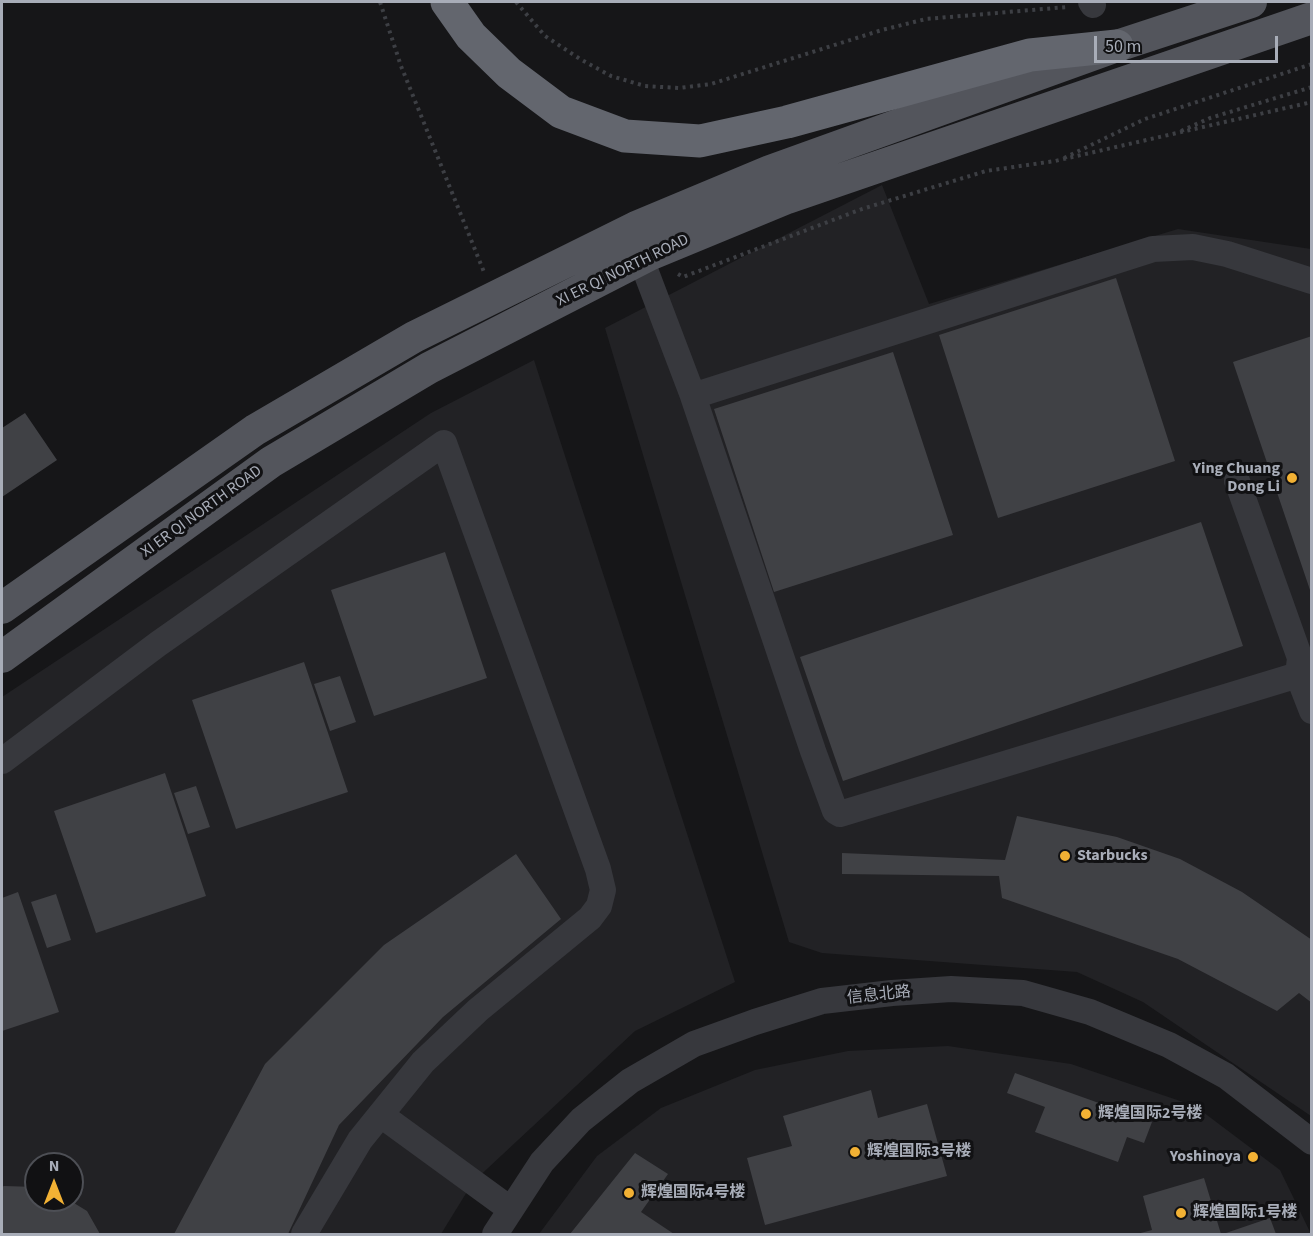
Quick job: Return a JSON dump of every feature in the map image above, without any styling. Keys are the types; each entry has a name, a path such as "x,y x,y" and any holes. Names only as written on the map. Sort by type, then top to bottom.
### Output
{"highway":[{"path":"447,2 471,36 509,73 561,112 625,136 700,141 787,122 1030,55 1117,46"}],"main road":[{"name":"XI ER QI NORTH ROAD","path":"2,608 255,430 414,338 636,227 770,171 1117,46 1251,2"},
{"name":"XI ER QI NORTH ROAD","path":"2,657 271,462 429,368 645,257 787,198 1311,18"}],"street":[{"path":"693,396 1153,249 1193,247 1227,254 1311,281"},
{"path":"645,257 835,811 840,814 1298,675"},
{"path":"2,761 158,644 444,443 598,869 603,890 599,906 590,918 478,1010 423,1062 360,1140 304,1234"},
{"path":"1237,480 1300,658 1298,675 1311,711"},
{"name":"信息北路","path":"495,1234 542,1162 581,1120 630,1081 694,1044 822,1002 892,993 951,989 1023,993 1090,1012 1169,1045 1226,1076 1311,1142"},
{"path":"381,1115 510,1209"}],"path":[{"path":"380,2 401,66 485,270 470,310"},
{"path":"516,2 545,36 611,76 645,86 679,88 711,84 882,30 926,19 1092,3"},
{"path":"1055,161 1145,119 1311,64"},
{"path":"1169,136 1210,118 1311,87"},
{"path":"645,257 683,277 885,202 986,171 1055,161 1311,102"}],"shaded area":[{"path":"882,185 929,304 1178,229 1311,249 1311,1116 1143,1002 1077,972 822,953 789,942 605,328"},
{"path":"534,360 735,982 635,1031 473,1182 441,1234 2,1234 2,697 431,413"},
{"path":"948,1046 1071,1064 1195,1106 1280,1170 1311,1234 539,1234 597,1156 661,1108 755,1070 848,1051"}],"building":[{"path":"1116,278 1175,461 998,518 939,335"},
{"name":"Ying Chuang Dong Li","path":"1312,336 1312,593 1311,593 1233,362"},
{"path":"893,352 953,535 774,592 714,409"},
{"path":"25,413 57,460 2,497 2,428"},
{"path":"1201,522 1243,646 843,781 800,657"},
{"path":"445,552 487,678 374,716 331,590"},
{"path":"304,662 348,792 236,829 192,700"},
{"path":"340,676 356,722 330,731 314,684"},
{"path":"165,773 206,896 96,933 54,811"},
{"path":"196,786 210,827 188,834 174,793"},
{"path":"1017,816 1117,837 1180,859 1242,892 1312,940 1312,1003 1299,993 1277,1011 1178,959 1002,898 999,876 842,874 842,853 1005,860"},
{"path":"516,854 561,919 443,1017 339,1125 288,1234 174,1234 265,1064 384,945"},
{"path":"18,892 59,1012 2,1031 2,898"},
{"path":"56,894 71,940 47,948 31,902"},
{"name":"辉煌国际2号楼","path":"1015,1073 1152,1122 1144,1143 1127,1137 1118,1162 1035,1132 1045,1107 1007,1093"},
{"name":"辉煌国际3号楼","path":"871,1090 878,1118 927,1104 947,1176 765,1225 747,1158 792,1146 783,1116"},
{"name":"辉煌国际4号楼","path":"635,1153 668,1174 641,1212 674,1234 570,1234"},
{"name":"辉煌国际1号楼","path":"1204,1178 1221,1234 1137,1234 1152,1230 1143,1196"},
{"path":"2,1187 24,1187 24,1212 84,1212 84,1209 100,1234 2,1234"},
{"name":"辉煌国际1号楼","path":"1270,1218 1276,1234 1223,1234"}],"place":[{"name":"Ying Chuang Dong Li","path":"1292,478"},
{"name":"Starbucks","path":"1065,856"},
{"name":"辉煌国际2号楼","path":"1086,1114"},
{"name":"辉煌国际3号楼","path":"855,1152"},
{"name":"Yoshinoya","path":"1253,1157"},
{"name":"辉煌国际4号楼","path":"629,1193"},
{"name":"辉煌国际1号楼","path":"1181,1213"}]}
